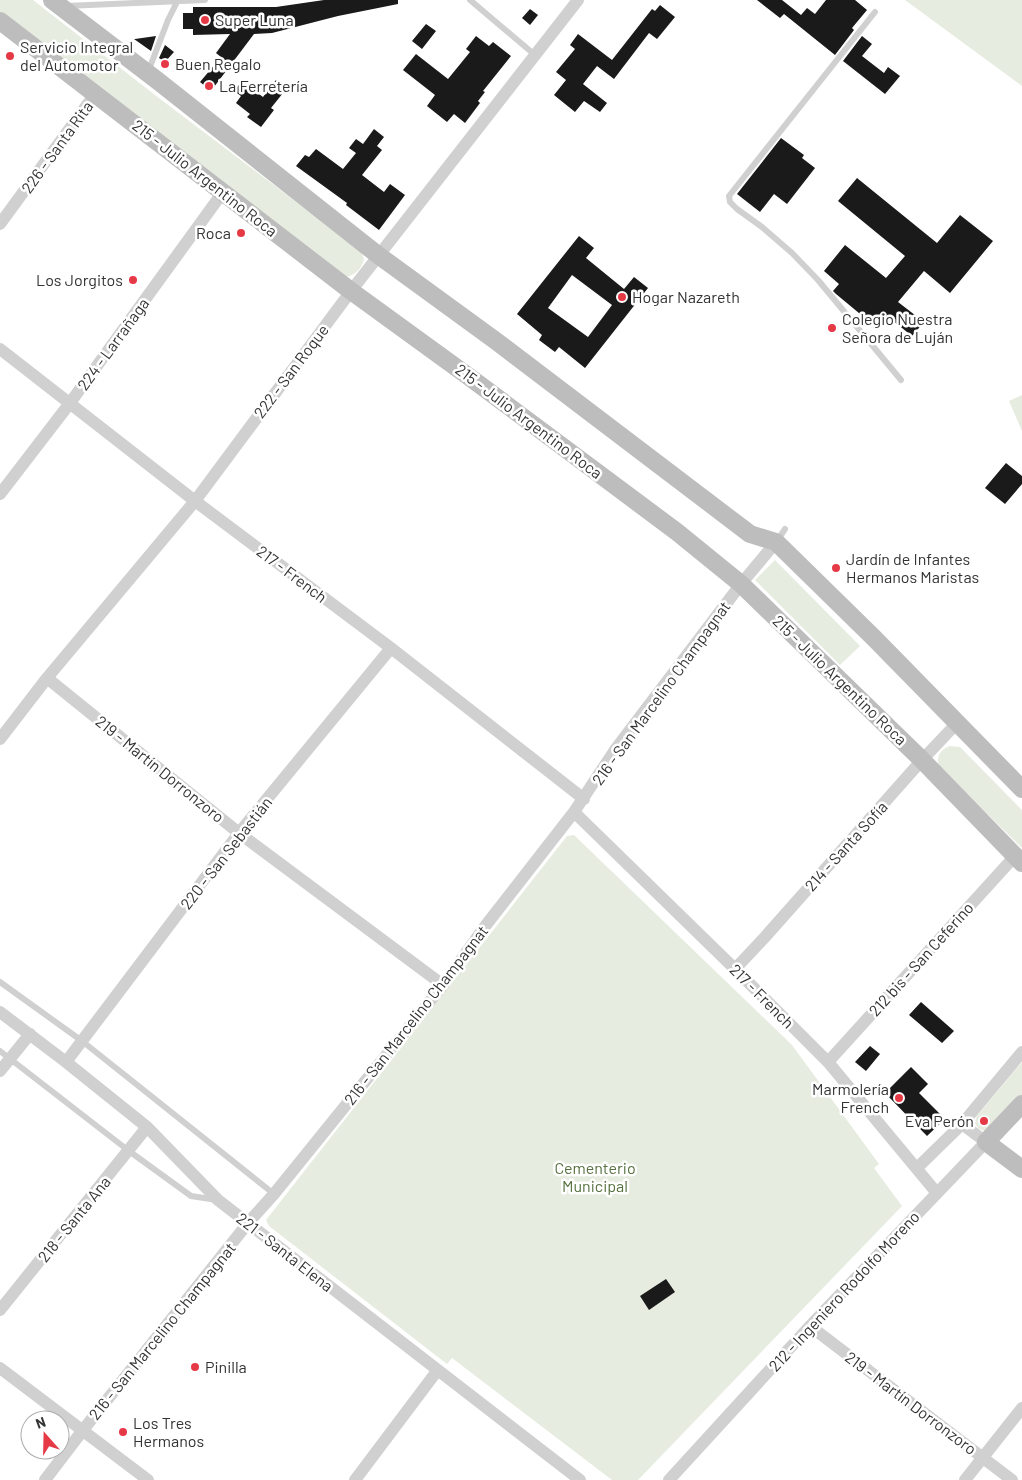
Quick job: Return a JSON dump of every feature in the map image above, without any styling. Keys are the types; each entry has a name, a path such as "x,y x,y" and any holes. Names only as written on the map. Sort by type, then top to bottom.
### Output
{"street":[{"name":"222 - San Roque","path":"0,739 47,678 195,501 351,290 578,0"},
{"path":"56,3 148,73 378,255 750,534 780,536 874,638 1022,788"},
{"name":"215 - Julio Argentino Roca","path":"0,21 351,290 677,532 741,584 922,760 1018,860"},
{"name":"226 - Santa Rita","path":"0,224 96,94"},
{"name":"224 - Larrañaga","path":"0,494 70,403 223,192"},
{"name":"217 - French","path":"0,349 195,501 391,648 584,799"},
{"name":"216 - San Marcelino Champagnat","path":"45,1480 248,1223 274,1194 443,985 486,925 584,799 615,750 741,584 780,536"},
{"name":"220 - San Sebastián","path":"66,1062 239,833 391,648"},
{"name":"219 - Martín Dorronzoro","path":"47,678 239,833 443,985"},
{"name":"214 - Santa Sofía","path":"735,969 957,723"},
{"name":"217 - French","path":"574,812 828,1062 936,1192"},
{"name":"212 bis - San Ceferino","path":"828,1062 1018,860"},
{"name":"221 - Santa Elena","path":"0,1012 148,1127 218,1200 580,1480"},
{"path":"0,1071 5,1055 30,1034"},
{"path":"917,1168 962,1124 1022,1052"},
{"name":"212 - Ingeniero Rodolfo Moreno","path":"669,1480 810,1326 1022,1104"},
{"path":"962,1124 1022,1169"},
{"name":"218 - Santa Ana","path":"0,1310 148,1127"},
{"name":"219 - Martín Dorronzoro","path":"810,1326 1012,1480"},
{"path":"0,1368 148,1480"},
{"path":"355,1480 438,1371"},
{"path":"965,1480 1022,1408"}],"lane":[{"path":"56,3 205,0"},
{"path":"470,0 535,55"},
{"path":"148,73 177,2"},
{"path":"875,12 729,196 730,202 737,209 762,227 792,253 818,280 901,380"},
{"path":"0,982 82,1041 274,1194"},
{"path":"5,1055 129,1151 191,1196 218,1200"}],"green space":[{"path":"0,0 33,0 361,251 364,259 360,268 352,275 345,277 0,15"},
{"path":"905,0 1022,0 1022,86"},
{"path":"1022,395 1022,431 1009,401"},
{"path":"775,560 860,646 840,665 755,580"},
{"path":"950,746 960,747 1022,810 1022,848 939,767 938,760 940,754"},
{"name":"Cementerio Municipal","path":"574,835 792,1045 879,1164 874,1168 902,1206 638,1480 612,1480 452,1358 447,1364 269,1226 266,1220 567,836"},
{"path":"1022,1062 1022,1096 985,1131 979,1129 975,1124 976,1117"}],"building":[{"path":"324,0 398,0 398,4 338,16 272,33 254,34 211,91 200,82 221,57 216,53 230,34 193,35 193,29 183,29 183,13 193,13 193,7 276,7"},
{"path":"757,0 782,0 801,15 807,8 815,14 826,0 855,0 867,10 852,28 854,30 835,55 784,14 780,18"},
{"path":"660,5 675,17 657,39 649,33 614,79 597,66 583,84 607,103 600,112 584,101 575,112 554,95 566,80 556,72 575,49 570,45 578,34 612,60 652,9 655,11"},
{"path":"530,9 538,15 530,25 522,18"},
{"path":"426,24 436,31 422,49 412,41"},
{"path":"156,36 151,51 134,39 135,39"},
{"path":"476,36 489,46 493,42 511,56 483,91 485,92 478,101 480,103 465,123 454,114 447,122 427,106 435,95 403,70 416,54 448,79 470,52 466,49"},
{"path":"862,36 872,44 862,56 884,73 888,67 900,76 885,94 843,61"},
{"path":"165,45 174,52 165,62 159,58"},
{"path":"276,80 287,88 271,108 274,110 261,127 247,117 250,114 236,103 241,96 234,91 242,81 263,97"},
{"path":"374,129 384,137 377,146 382,150 362,175 384,192 390,184 405,195 379,230 346,205 347,203 296,166 305,155 309,157 316,149 343,169 356,153 349,148 356,139 363,144"},
{"path":"781,138 804,155 802,158 815,168 787,204 774,194 760,212 737,194"},
{"path":"857,178 937,243 960,215 993,241 950,293 924,271 898,302 924,322 912,336 887,316 877,328 833,291 839,284 824,271 845,245 886,278 905,256 838,201"},
{"name":"Hogar Nazareth","path":"579,236 594,248 586,258 624,289 634,277 648,288 585,368 559,347 555,352 539,340 542,335 517,314","holes":["572,275 612,305 588,337 548,308"]},
{"path":"1006,463 1022,476 1022,484 1005,504 985,488"},
{"path":"921,1002 954,1031 942,1043 909,1015"},
{"path":"870,1046 880,1054 866,1071 855,1062"},
{"path":"911,1067 928,1084 919,1093 945,1119 927,1136 885,1093"},
{"path":"666,1279 675,1292 649,1310 640,1296"}],"place":[{"name":"Super Luna","path":"205,20"},
{"name":"Servicio Integral del Automotor","path":"10,56"},
{"name":"Buen Regalo","path":"165,64"},
{"name":"La Ferretería","path":"209,86"},
{"name":"Roca","path":"241,233"},
{"name":"Los Jorgitos","path":"133,280"},
{"name":"Hogar Nazareth","path":"622,297"},
{"name":"Colegio Nuestra Señora de Luján","path":"832,328"},
{"name":"Jardín de Infantes Hermanos Maristas","path":"836,568"},
{"name":"Marmolería French","path":"899,1098"},
{"name":"Eva Perón","path":"984,1121"},
{"name":"Pinilla","path":"195,1367"},
{"name":"Los Tres Hermanos","path":"123,1432"}]}
